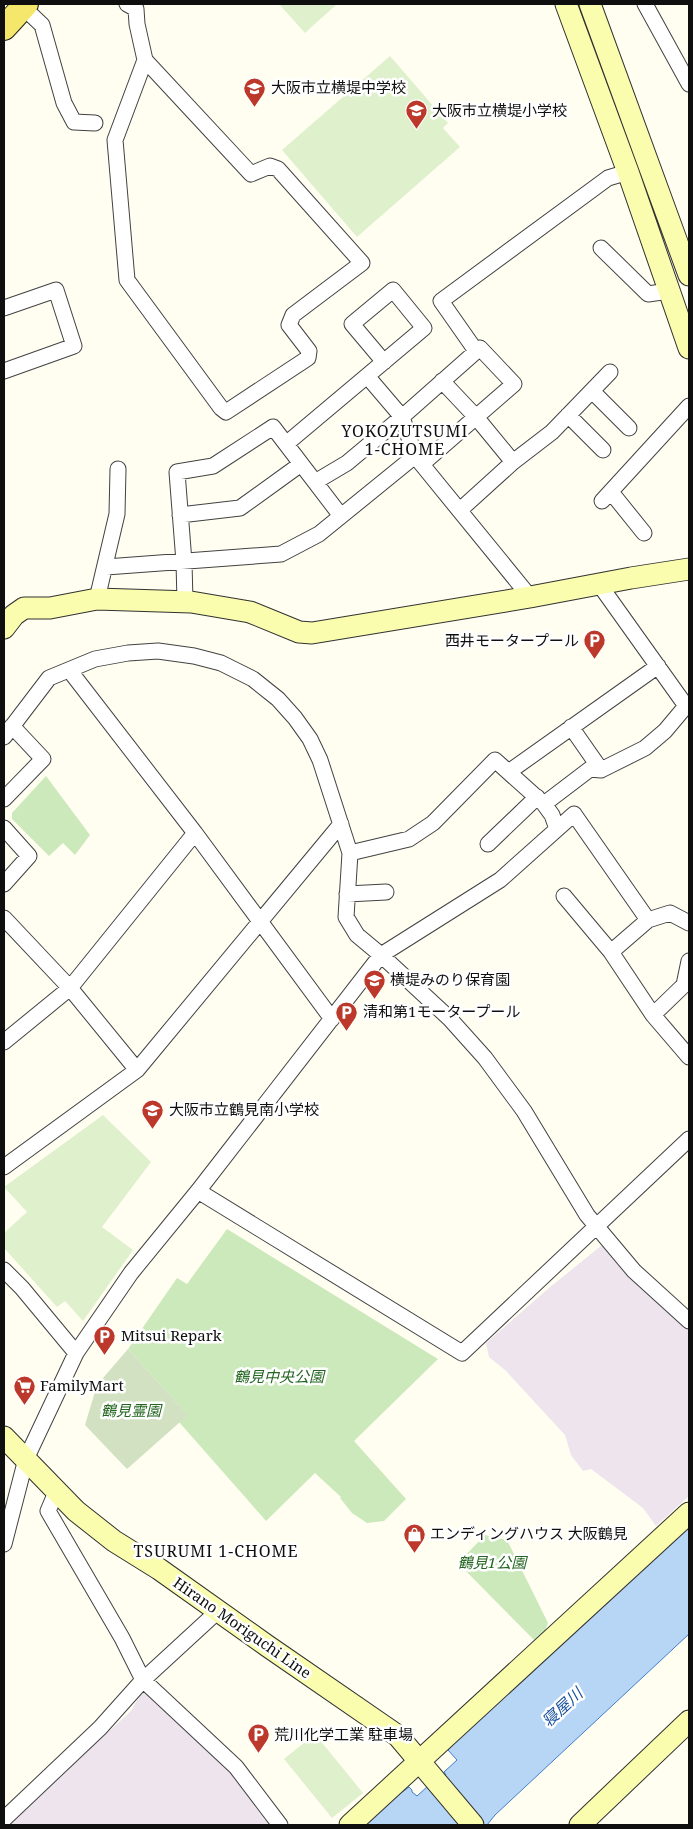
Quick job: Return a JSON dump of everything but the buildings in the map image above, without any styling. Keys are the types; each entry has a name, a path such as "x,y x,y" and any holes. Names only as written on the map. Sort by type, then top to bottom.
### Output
{"main road":[{"path":"4,28 25,5"}],"street":[{"path":"127,4 136,10 145,60 251,174 270,166 278,169 362,263 293,315 289,326 308,351 308,358 226,412 221,408 127,280 115,140 145,60"},
{"path":"566,4 592,79 619,145 689,348"},
{"path":"590,4 689,275"},
{"path":"645,4 689,84"},
{"path":"25,5 42,25 64,103 74,122 95,123"},
{"path":"619,145 639,139"},
{"path":"476,352 441,301 608,178 628,172"},
{"path":"601,248 648,294 669,291"},
{"path":"4,308 56,290 74,346 4,371"},
{"path":"286,444 384,362 424,328 392,290 352,324 384,362"},
{"path":"106,567 281,554 319,534 476,417 514,384 480,348 348,463 315,482"},
{"path":"460,510 514,462 552,432 610,372"},
{"path":"367,376 402,417 418,460 530,597"},
{"path":"442,381 514,462"},
{"path":"592,391 629,428"},
{"path":"644,533 607,497 689,406"},
{"path":"568,415 603,450"},
{"path":"185,602 177,472 213,466 273,427 341,516"},
{"path":"180,515 240,508 301,464"},
{"path":"97,599 117,514 118,469"},
{"path":"7,616 24,608 50,608 97,599 185,602 250,612 299,632 312,633 689,569"},
{"path":"488,844 540,800 590,769 600,770 645,748 665,731 686,706 599,584"},
{"path":"4,799 43,759 8,731 49,678 70,671 94,659 128,653 158,651 194,656 221,663 253,679 278,699 295,718 310,739 320,760 350,853 346,917 357,935 450,1019 495,1070 524,1111 587,1215 634,1271 689,1321"},
{"path":"510,771 658,666"},
{"path":"70,671 261,921 332,1019"},
{"path":"571,728 600,770"},
{"path":"350,853 409,839 433,823 495,760 510,771 540,800 552,815 557,829"},
{"path":"4,1544 26,1459 76,1353 131,1274 198,1191 381,955 500,880 574,814 648,920"},
{"path":"4,1167 137,1070 341,824"},
{"path":"4,828 29,856 4,884"},
{"path":"4,1042 70,988 194,833"},
{"path":"348,894 386,892"},
{"path":"564,896 611,952 653,1014 689,1057"},
{"path":"611,952 648,920 670,912 689,923"},
{"path":"4,918 70,988 137,1070"},
{"path":"653,1014 684,985 689,961"},
{"path":"198,1191 462,1353 689,1139"},
{"path":"4,1270 22,1288 76,1353"},
{"name":"Hirano Moriguchi Line","path":"4,1437 76,1511 114,1541 159,1569 398,1736 474,1825"},
{"path":"57,1490 48,1511 122,1638 143,1680 236,1766 280,1825"},
{"path":"350,1825 425,1766 689,1513"},
{"path":"4,1819 100,1728 143,1680 218,1611"},
{"path":"583,1824 689,1722"}],"shaded area":[{"path":"602,1245 689,1327 689,1496 656,1526 643,1508 591,1469 583,1471 571,1455 565,1435 506,1371 489,1357 486,1343"},
{"path":"151,1691 226,1762 273,1825 7,1825 131,1711 142,1692"}],"green space":[{"path":"279,4 337,4 305,33"},
{"path":"390,56 448,123 443,128 460,147 357,237 282,150"},
{"path":"46,776 90,835 75,855 63,843 49,856 12,819 12,813"},
{"path":"103,1115 151,1162 102,1227 133,1250 83,1321 65,1301 57,1307 4,1248 4,1233 27,1212 4,1187"},
{"name":"鶴見中央公園","path":"227,1229 438,1359 354,1441 406,1499 384,1521 367,1523 352,1513 341,1497 315,1473 266,1521 179,1422 187,1414 128,1349 177,1278 187,1284"},
{"name":"鶴見霊園","path":"128,1349 188,1415 127,1469 85,1425 97,1385"},
{"name":"鶴見1公園","path":"485,1535 507,1540 548,1623 545,1631 534,1640 458,1563"},
{"path":"315,1734 363,1793 332,1818 284,1759"}],"water":[{"name":"寝屋川","path":"689,1525 689,1634 495,1815 487,1825 362,1825 384,1805 409,1787 417,1796 428,1786 446,1775 444,1772 457,1760 448,1750 500,1696"}],"place":[{"name":"大阪市立横堤中学校","path":"255,107"},
{"name":"大阪市立横堤小学校","path":"416,130"},
{"name":"西井モータープール","path":"595,660"},
{"name":"横堤みのり保育園","path":"374,999"},
{"name":"清和第1モータープール","path":"347,1031"},
{"name":"大阪市立鶴見南小学校","path":"153,1129"},
{"name":"Mitsui Repark","path":"105,1355"},
{"name":"FamilyMart","path":"24,1405"},
{"name":"エンディングハウス 大阪鶴見","path":"414,1553"},
{"name":"荒川化学工業 駐車場","path":"258,1754"}],"district":[{"name":"YOKOZUTSUMI 1-CHOME","path":"405,440"},
{"name":"TSURUMI 1-CHOME","path":"216,1551"}]}
